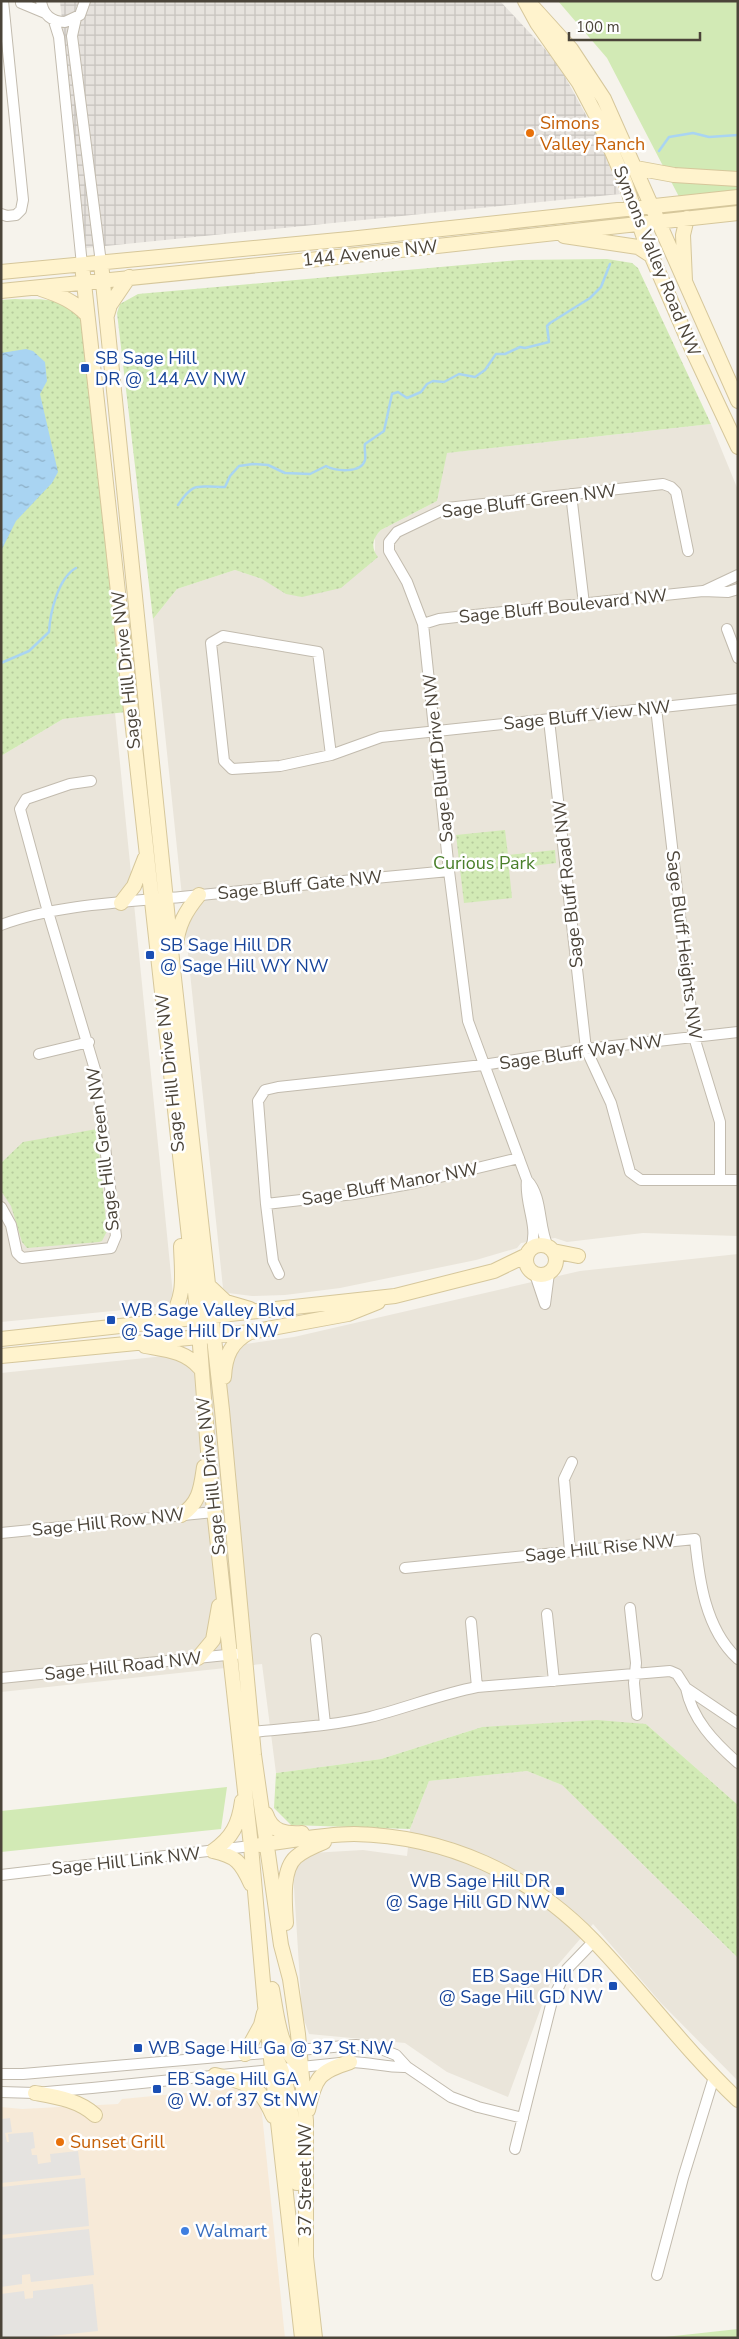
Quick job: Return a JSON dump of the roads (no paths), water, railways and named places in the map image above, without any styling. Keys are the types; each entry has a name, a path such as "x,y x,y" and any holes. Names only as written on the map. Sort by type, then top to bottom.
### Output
{"street":[{"path":"41,1 45,14"},
{"path":"85,1 83,10 76,18 72,36 101,263"},
{"name":"Symons Valley Road NW","path":"526,1 552,26 592,81 615,120 636,168 643,207 649,222 652,256 691,348 738,447"},
{"name":"Symons Valley Road NW","path":"526,1 537,23 579,83 649,222 685,284 738,401"},
{"path":"1,214 16,216 21,210 23,200 2,4 22,2 54,21 65,22 76,18"},
{"path":"54,21 59,37 82,265"},
{"path":"636,168 674,175 738,179"},
{"name":"144 Avenue NW","path":"1,272 738,197"},
{"name":"144 Avenue NW","path":"1,291 319,259 738,213"},
{"path":"685,284 683,235 687,218"},
{"path":"548,233 638,247 652,256"},
{"name":"Sage Hill Drive NW","path":"101,263 173,969 222,1410 252,1732 268,1844"},
{"name":"Sage Hill Drive NW","path":"82,265 198,1319 200,1368 214,1512 251,1846"},
{"path":"106,318 110,305 129,277"},
{"path":"36,288 61,295 78,305 87,315"},
{"name":"Sage Bluff Green NW","path":"423,624 407,582 389,551 389,542 397,532 424,517 447,508 663,484 671,487 676,492 688,551"},
{"path":"571,494 584,604"},
{"name":"Sage Bluff Boulevard NW","path":"703,591 738,575"},
{"name":"Sage Bluff Boulevard NW","path":"423,624 439,619 703,591 728,592 738,589"},
{"name":"Sage Bluff Drive NW","path":"423,624 436,732 449,871 468,1021 527,1180 534,1192 542,1231 545,1263"},
{"path":"727,629 738,658"},
{"name":"Sage Bluff View NW","path":"331,755 318,652 223,636 211,643 224,761 232,769 280,766 331,755 381,737 738,699"},
{"name":"Sage Bluff Heights NW","path":"656,708 694,1036 720,1122 720,1179"},
{"name":"Sage Bluff Road NW","path":"549,720 586,1049 611,1103 630,1172 641,1180 738,1180"},
{"name":"Sage Hill Green NW","path":"1,1207 11,1225 17,1253 22,1258 111,1248 116,1236 96,1073 89,1042 48,912 20,809 26,799 70,784 91,780"},
{"path":"121,903 134,886 146,855"},
{"name":"Sage Bluff Gate NW","path":"1,925 20,918 48,912 151,899 449,871"},
{"path":"173,969 179,924 184,913 198,895"},
{"name":"Sage Bluff Way NW","path":"483,1065 586,1049 738,1032"},
{"path":"38,1054 89,1042"},
{"path":"279,1274 273,1261 266,1204 258,1101 264,1090 278,1086 483,1065"},
{"name":"Sage Bluff Manor NW","path":"266,1204 354,1194 415,1183 519,1158"},
{"name":"Sage Bluff Drive NW","path":"527,1180 525,1190 534,1234 529,1252"},
{"path":"169,1322 179,1307 182,1294 180,1228 184,1203"},
{"path":"494,1271 540,1245 545,1263"},
{"path":"529,1252 526,1264 545,1263"},
{"path":"1,1356 251,1332 348,1314 395,1296 494,1271 545,1263"},
{"path":"208,1286 226,1302 256,1311"},
{"path":"1,1340 395,1296"},
{"path":"222,1410 224,1364 234,1343 251,1332"},
{"path":"127,1343 179,1352 188,1356 200,1368"},
{"path":"182,1515 192,1506 200,1492 207,1439 224,1438"},
{"path":"570,1551 564,1479 572,1462"},
{"name":"Sage Hill Row NW","path":"1,1533 214,1512"},
{"name":"Sage Hill Rise NW","path":"406,1568 695,1538 704,1600 719,1632 738,1658"},
{"path":"198,1658 213,1640 222,1586"},
{"path":"630,1608 636,1663 637,1715"},
{"path":"547,1614 554,1681"},
{"path":"471,1622 477,1687"},
{"path":"316,1639 324,1724"},
{"name":"Sage Hill Road NW","path":"1,1678 244,1653"},
{"path":"252,1732 324,1724 370,1716 456,1691 477,1687 670,1671 676,1674 686,1688 738,1723"},
{"path":"686,1688 689,1704 697,1720 738,1763"},
{"path":"213,1851 233,1834 240,1816 244,1786"},
{"path":"262,1802 270,1824 278,1831 288,1834 353,1834 399,1838 472,1857 511,1874 546,1898 594,1941 714,2077 738,2100"},
{"path":"251,1846 353,1834"},
{"path":"290,1979 286,1893 288,1873 294,1858 310,1848 353,1834"},
{"name":"37 Street NW","path":"268,1844 281,1945 290,1979 293,2050 301,2067 306,2121 306,2256 315,2338"},
{"name":"Sage Hill Link NW","path":"1,1875 251,1846"},
{"name":"37 Street NW","path":"251,1846 265,2005 271,2051 278,2069 279,2131 302,2338"},
{"path":"213,1851 226,1854 238,1861 256,1893"},
{"path":"258,1925 280,2028 293,2050"},
{"path":"515,2149 552,2001 567,1969 594,1941"},
{"path":"245,2054 261,2025 265,2005"},
{"path":"1,2074 23,2074 356,2045 376,2047 396,2055 408,2067 451,2097 478,2107 523,2118"},
{"path":"1,2092 35,2093 350,2062 372,2062 393,2068 408,2067"},
{"path":"306,2121 315,2084 323,2072 350,2062"},
{"path":"278,2069 286,2080 306,2256"},
{"path":"216,2075 249,2085 262,2093 279,2131"},
{"path":"657,2275 683,2178 714,2077"},
{"path":"35,2093 70,2100 87,2108 95,2115"}],"water":[{"path":"26,349 33,351 45,362 47,381 40,394 58,472 52,483 16,521 1,551 1,353"}],"waterway":[{"path":"659,151 669,137 693,133 709,137 738,135"},
{"path":"178,505 193,488 203,486 225,487 230,476 239,466 253,464 268,465 285,473 310,474 326,466 341,470 358,468 365,460 365,444 384,431 392,394 398,392 407,398 421,392 427,384 433,381 444,382 459,374 475,377 485,370 496,354 505,354 520,347 525,348 549,342 547,326 590,298 601,287 610,264"},
{"path":"1,663 29,651 49,632 56,597 64,580 76,568"}],"place":[{"name":"Simons Valley Ranch","path":"530,133"},
{"name":"SB Sage Hill DR @ 144 AV NW","path":"85,368"},
{"name":"SB Sage Hill DR @ Sage Hill WY NW","path":"150,955"},
{"name":"WB Sage Valley Blvd @ Sage Hill Dr NW","path":"111,1320"},
{"name":"WB Sage Hill DR @ Sage Hill GD NW","path":"560,1891"},
{"name":"EB Sage Hill DR @ Sage Hill GD NW","path":"613,1986"},
{"name":"WB Sage Hill Ga @ 37 St NW","path":"138,2048"},
{"name":"EB Sage Hill GA @ W. of 37 St NW","path":"157,2089"},
{"name":"Sunset Grill","path":"60,2142"},
{"name":"Walmart","path":"185,2231"}],"park label":[{"name":"Curious Park","path":"484,863"}]}
